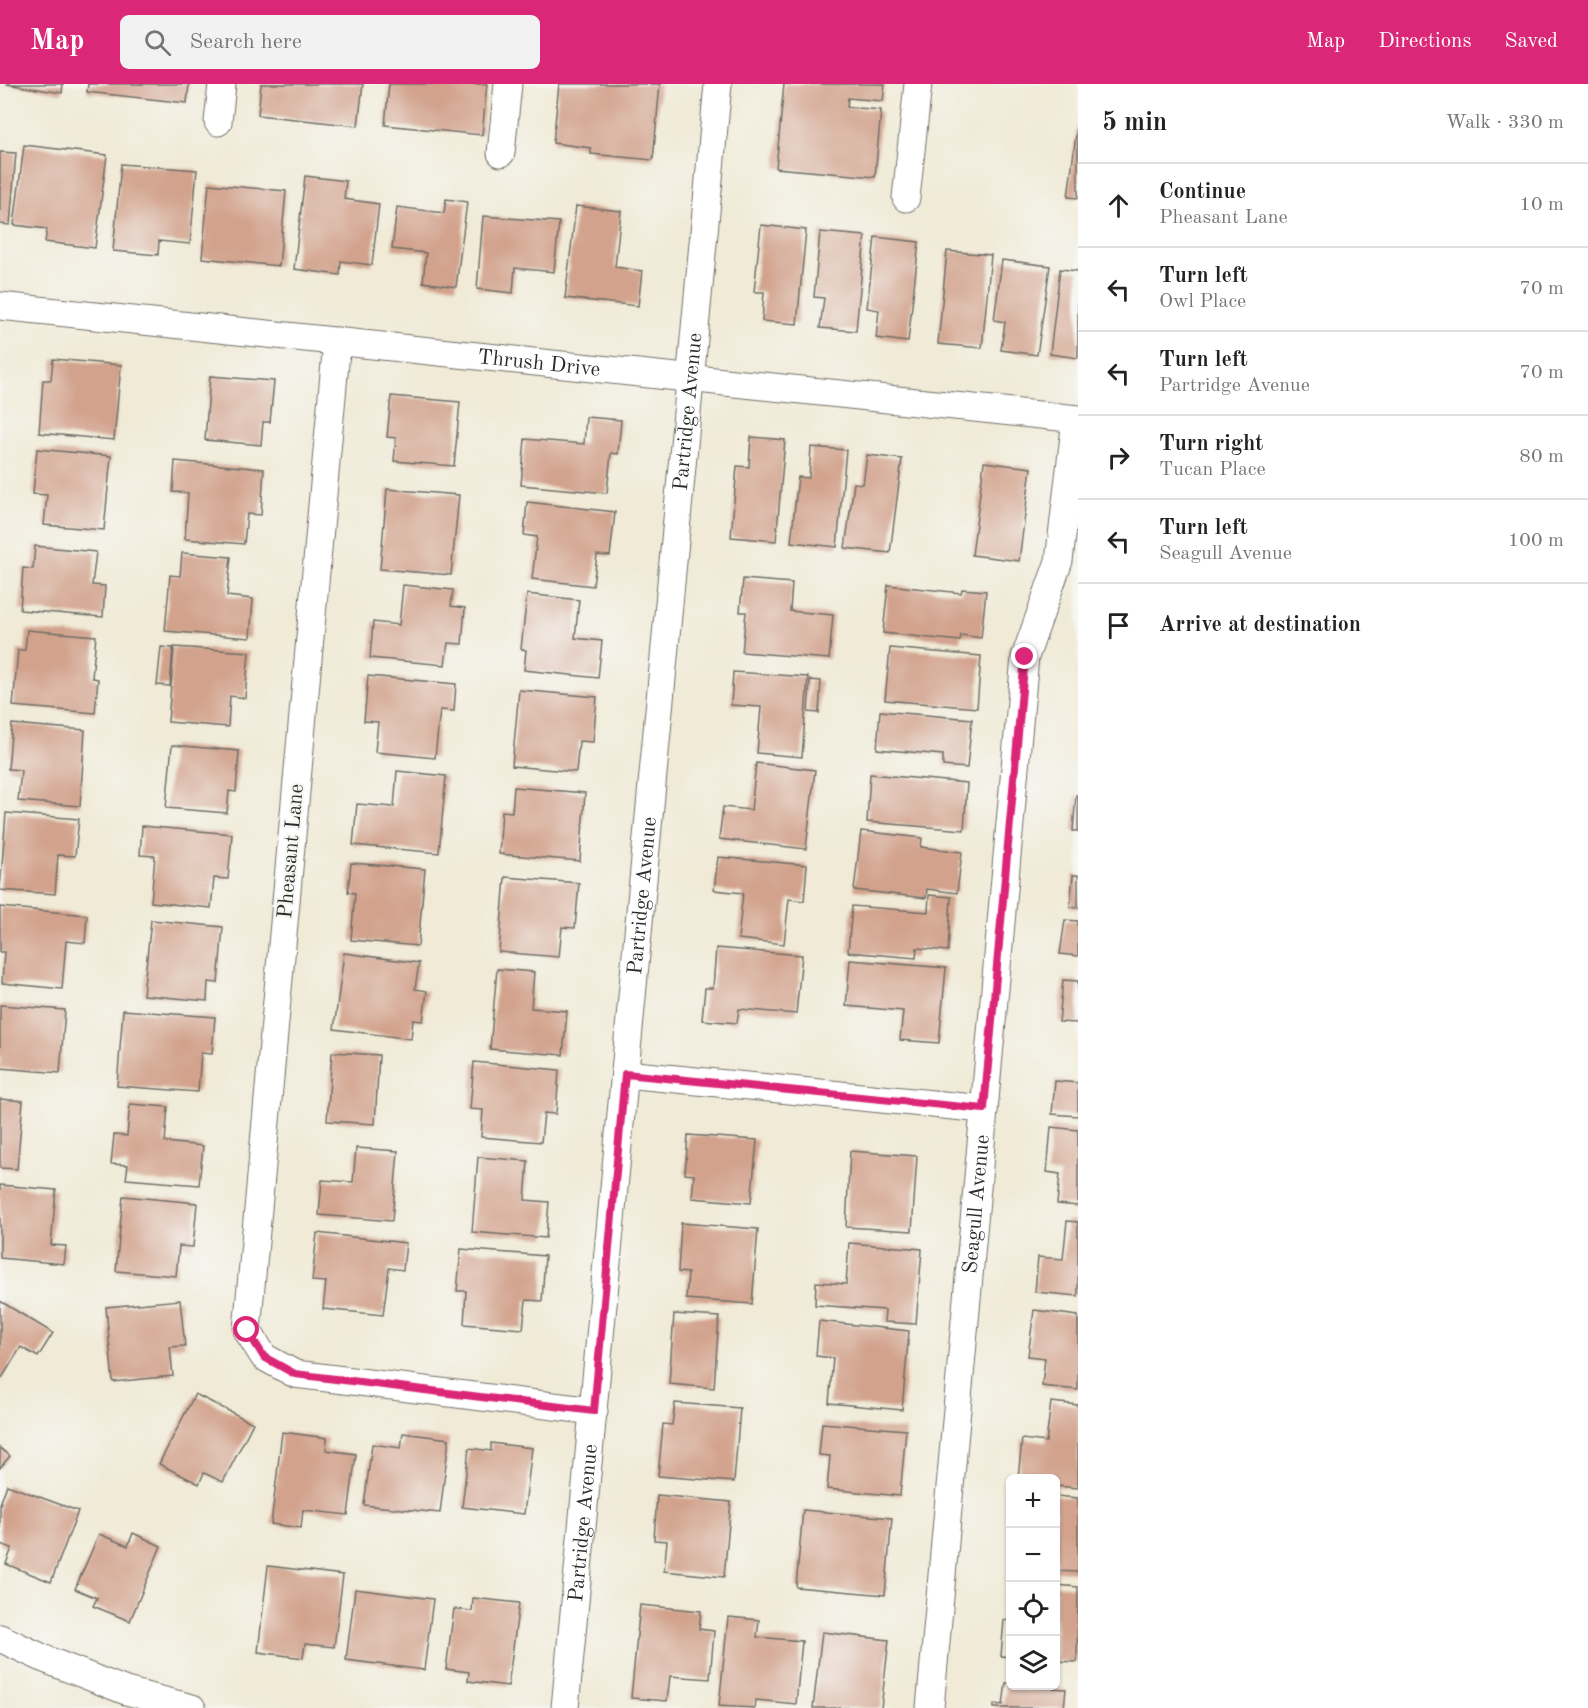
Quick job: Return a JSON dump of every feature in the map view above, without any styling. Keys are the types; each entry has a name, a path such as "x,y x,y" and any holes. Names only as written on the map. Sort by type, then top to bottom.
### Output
{"street":[{"path":"218,122 222,84"},
{"path":"501,153 508,84"},
{"name":"Partridge Avenue","path":"565,1708 718,84"},
{"path":"906,198 918,84"},
{"name":"Thrush Drive","path":"0,306 1077,419"},
{"name":"Pheasant Lane","path":"337,341 247,1330 264,1357 295,1374 594,1411"},
{"name":"Seagull Avenue","path":"930,1708 1025,657 1059,561 1077,419"},
{"path":"625,1074 984,1109"},
{"path":"0,1638 47,1660 126,1691 192,1708"}],"building":[{"path":"6,84 63,84 62,93"},
{"path":"88,84 189,84 187,103 87,92"},
{"path":"261,84 363,84 358,126 258,115"},
{"path":"389,84 487,84 482,135 385,125"},
{"path":"559,84 660,84 653,160 591,154 591,148 553,143"},
{"path":"784,84 885,84 883,101 848,98 847,107 881,110 875,177 776,168"},
{"path":"1078,127 1078,198 1068,197"},
{"path":"24,145 107,155 95,248 45,242 47,229 14,225"},
{"path":"0,152 16,153 10,225 0,224"},
{"path":"121,164 197,170 190,244 159,241 158,255 113,251"},
{"path":"305,176 346,181 344,199 379,204 372,265 341,261 340,275 294,269"},
{"path":"209,184 286,191 279,266 202,258"},
{"path":"446,199 467,202 456,287 423,282 426,253 392,249 397,207 444,213"},
{"path":"576,206 621,211 615,267 642,271 638,306 565,298"},
{"path":"483,216 559,222 554,272 515,268 513,293 477,289"},
{"path":"761,225 806,230 797,324 762,321 764,292 754,292"},
{"path":"820,232 865,236 856,331 820,328 824,298 814,297"},
{"path":"875,237 919,242 908,342 876,338 879,310 867,308"},
{"path":"947,251 991,255 982,348 938,344"},
{"path":"1002,260 1050,266 1037,355 1001,350 1005,322 994,320"},
{"path":"1060,269 1078,271 1078,358 1050,354"},
{"path":"53,359 121,365 114,440 39,433 43,380 51,380"},
{"path":"210,376 274,381 270,422 263,422 261,445 205,440"},
{"path":"391,396 460,402 454,466 394,461 396,438 387,437"},
{"path":"586,417 621,420 618,454 611,453 607,493 521,485 525,439 584,444"},
{"path":"751,437 785,440 776,541 731,537 737,466 749,467"},
{"path":"811,447 846,450 837,547 791,542 798,477 809,478"},
{"path":"37,449 111,456 104,530 44,525 47,495 33,494"},
{"path":"867,455 902,459 890,553 845,548 854,483 863,484"},
{"path":"175,461 264,469 261,515 247,514 244,544 185,539 188,493 173,492"},
{"path":"984,462 1031,468 1019,561 972,555"},
{"path":"387,489 459,495 451,575 380,569"},
{"path":"527,502 615,512 610,556 597,555 593,586 532,579 537,537 524,535"},
{"path":"35,546 96,552 92,585 105,586 103,617 20,610 23,568 33,569"},
{"path":"182,553 231,557 227,596 253,599 250,638 165,631 170,575 180,576"},
{"path":"743,579 792,583 790,611 833,615 829,659 742,652 746,612 740,612"},
{"path":"403,585 453,590 451,606 465,608 462,644 448,643 445,665 370,658 373,622 399,625"},
{"path":"888,585 961,593 962,589 986,591 981,638 961,635 960,641 883,633"},
{"path":"527,594 579,600 575,638 602,641 598,678 524,670 526,650 521,649"},
{"path":"27,630 96,636 92,678 98,679 95,713 13,706 18,650 25,650"},
{"path":"161,647 173,648 170,686 157,685"},
{"path":"174,647 249,652 245,698 230,696 228,727 168,722"},
{"path":"890,648 981,656 977,708 885,700"},
{"path":"733,672 808,677 802,757 757,753 761,707 731,705"},
{"path":"368,676 456,684 454,711 440,710 435,758 375,752 378,722 364,721"},
{"path":"810,680 821,681 819,713 808,712"},
{"path":"519,690 597,697 593,742 579,741 576,772 512,766"},
{"path":"880,711 972,719 967,768 943,766 943,755 877,749"},
{"path":"12,724 85,730 80,806 18,801 21,770 8,769"},
{"path":"172,745 239,751 236,792 229,791 227,813 166,808"},
{"path":"756,763 815,770 806,849 719,839 723,807 751,810"},
{"path":"397,771 446,776 439,853 353,845 357,804 394,807"},
{"path":"870,774 967,783 964,830 867,822"},
{"path":"514,787 585,793 580,861 499,854 502,811 512,812"},
{"path":"1076,795 1078,795 1078,831 1073,831"},
{"path":"6,813 79,819 75,856 58,855 55,894 0,890"},
{"path":"142,826 232,834 228,879 214,878 211,908 151,902 155,856 140,855"},
{"path":"861,831 922,838 921,847 962,852 957,893 927,889 926,898 854,890"},
{"path":"718,857 807,865 804,901 789,899 784,944 738,939 743,893 714,890"},
{"path":"351,863 425,869 418,946 351,940 355,893 348,892"},
{"path":"1073,875 1078,875 1078,908 1070,907"},
{"path":"505,877 579,883 575,928 562,927 559,957 499,952"},
{"path":"929,895 951,897 948,951 917,948 916,958 848,952 852,906 928,912"},
{"path":"0,907 87,915 85,943 66,941 62,989 2,983 4,952 0,952"},
{"path":"151,920 223,927 218,983 208,982 207,1001 143,995"},
{"path":"1065,920 1078,921 1078,956 1060,954"},
{"path":"716,948 802,955 796,1014 739,1009 737,1023 702,1020 705,988 713,988"},
{"path":"344,953 419,963 415,989 427,991 423,1021 413,1020 411,1039 334,1029"},
{"path":"850,960 946,968 939,1043 900,1040 903,1011 846,1006"},
{"path":"497,969 534,972 531,1008 567,1011 563,1055 490,1049"},
{"path":"1063,980 1078,981 1078,1023 1059,1022"},
{"path":"0,1005 65,1010 60,1073 0,1068"},
{"path":"123,1010 215,1017 212,1054 201,1053 198,1092 117,1086"},
{"path":"332,1052 379,1055 375,1124 327,1121"},
{"path":"474,1062 559,1070 556,1114 544,1113 541,1142 481,1137 483,1110 470,1109"},
{"path":"1055,1081 1078,1083 1078,1116 1052,1114"},
{"path":"0,1099 23,1101 17,1169 0,1168"},
{"path":"130,1104 168,1107 165,1142 203,1146 199,1185 126,1179 128,1165 111,1164 114,1135 127,1136"},
{"path":"1051,1127 1078,1130 1078,1206 1057,1204 1060,1174 1047,1172"},
{"path":"688,1135 757,1140 751,1203 692,1198 694,1175 685,1174"},
{"path":"356,1148 398,1151 392,1221 319,1215 322,1180 353,1182"},
{"path":"850,1151 917,1156 912,1231 846,1227"},
{"path":"478,1157 528,1161 525,1200 549,1202 546,1238 472,1232"},
{"path":"0,1185 56,1190 51,1245 66,1246 64,1264 0,1258"},
{"path":"123,1196 197,1203 193,1247 179,1246 176,1276 116,1271"},
{"path":"1067,1221 1078,1222 1078,1296 1035,1292 1038,1257 1063,1259"},
{"path":"681,1223 758,1229 752,1304 686,1299 688,1273 678,1272"},
{"path":"317,1233 406,1243 403,1270 389,1268 383,1315 323,1309 326,1282 312,1281"},
{"path":"849,1243 922,1249 916,1324 884,1322 885,1310 815,1305 816,1282 846,1284"},
{"path":"461,1249 545,1256 542,1301 526,1300 523,1329 464,1324 466,1291 457,1291"},
{"path":"180,1300 185,1346 170,1347 173,1376 113,1382 106,1307"},
{"path":"0,1301 53,1333 38,1357 21,1347 0,1381"},
{"path":"1034,1310 1078,1316 1078,1390 1042,1386 1045,1358 1028,1356"},
{"path":"674,1314 719,1317 714,1388 669,1384"},
{"path":"819,1321 909,1331 902,1410 829,1403 833,1358 816,1356"},
{"path":"195,1394 253,1423 223,1482 204,1473 199,1484 159,1464"},
{"path":"1051,1402 1078,1405 1078,1488 1060,1486 1060,1474 1018,1474 1022,1439 1046,1442"},
{"path":"675,1403 740,1408 734,1482 658,1476 663,1424 672,1425"},
{"path":"822,1423 906,1430 900,1496 827,1489 830,1456 819,1455"},
{"path":"282,1432 327,1438 326,1450 356,1454 348,1515 303,1510 301,1528 271,1524"},
{"path":"403,1433 449,1439 440,1513 364,1505 372,1444 401,1448"},
{"path":"491,1443 532,1448 524,1514 462,1507 469,1448 491,1451"},
{"path":"0,1448 10,1456 0,1468"},
{"path":"7,1485 78,1511 51,1582 6,1564 12,1548 0,1544 0,1504"},
{"path":"657,1495 731,1502 724,1577 664,1571 667,1541 654,1540"},
{"path":"1060,1496 1078,1498 1078,1572 1060,1571"},
{"path":"803,1510 892,1518 885,1595 796,1587"},
{"path":"133,1533 161,1546 130,1621 93,1606 97,1598 75,1589 99,1534 128,1546"},
{"path":"268,1566 343,1575 334,1647 305,1644 303,1658 258,1652"},
{"path":"1060,1585 1078,1587 1077,1662 1060,1661"},
{"path":"355,1589 433,1599 424,1670 346,1660"},
{"path":"473,1598 519,1603 508,1686 468,1681 469,1672 446,1669 454,1609 472,1611"},
{"path":"640,1605 701,1611 699,1629 714,1631 710,1679 670,1676 667,1701 631,1698"},
{"path":"728,1617 759,1620 757,1637 802,1641 796,1704 756,1700 755,1708 719,1706"},
{"path":"1004,1620 1006,1620 1006,1656 1001,1656"},
{"path":"822,1632 889,1640 881,1708 813,1708"},
{"path":"1006,1683 1006,1690 1066,1689 1064,1708 994,1708 994,1704 1003,1705"}],"route":[{"path":"247,1330 264,1357 295,1374 594,1411 625,1074 984,1109 1025,657"}]}
